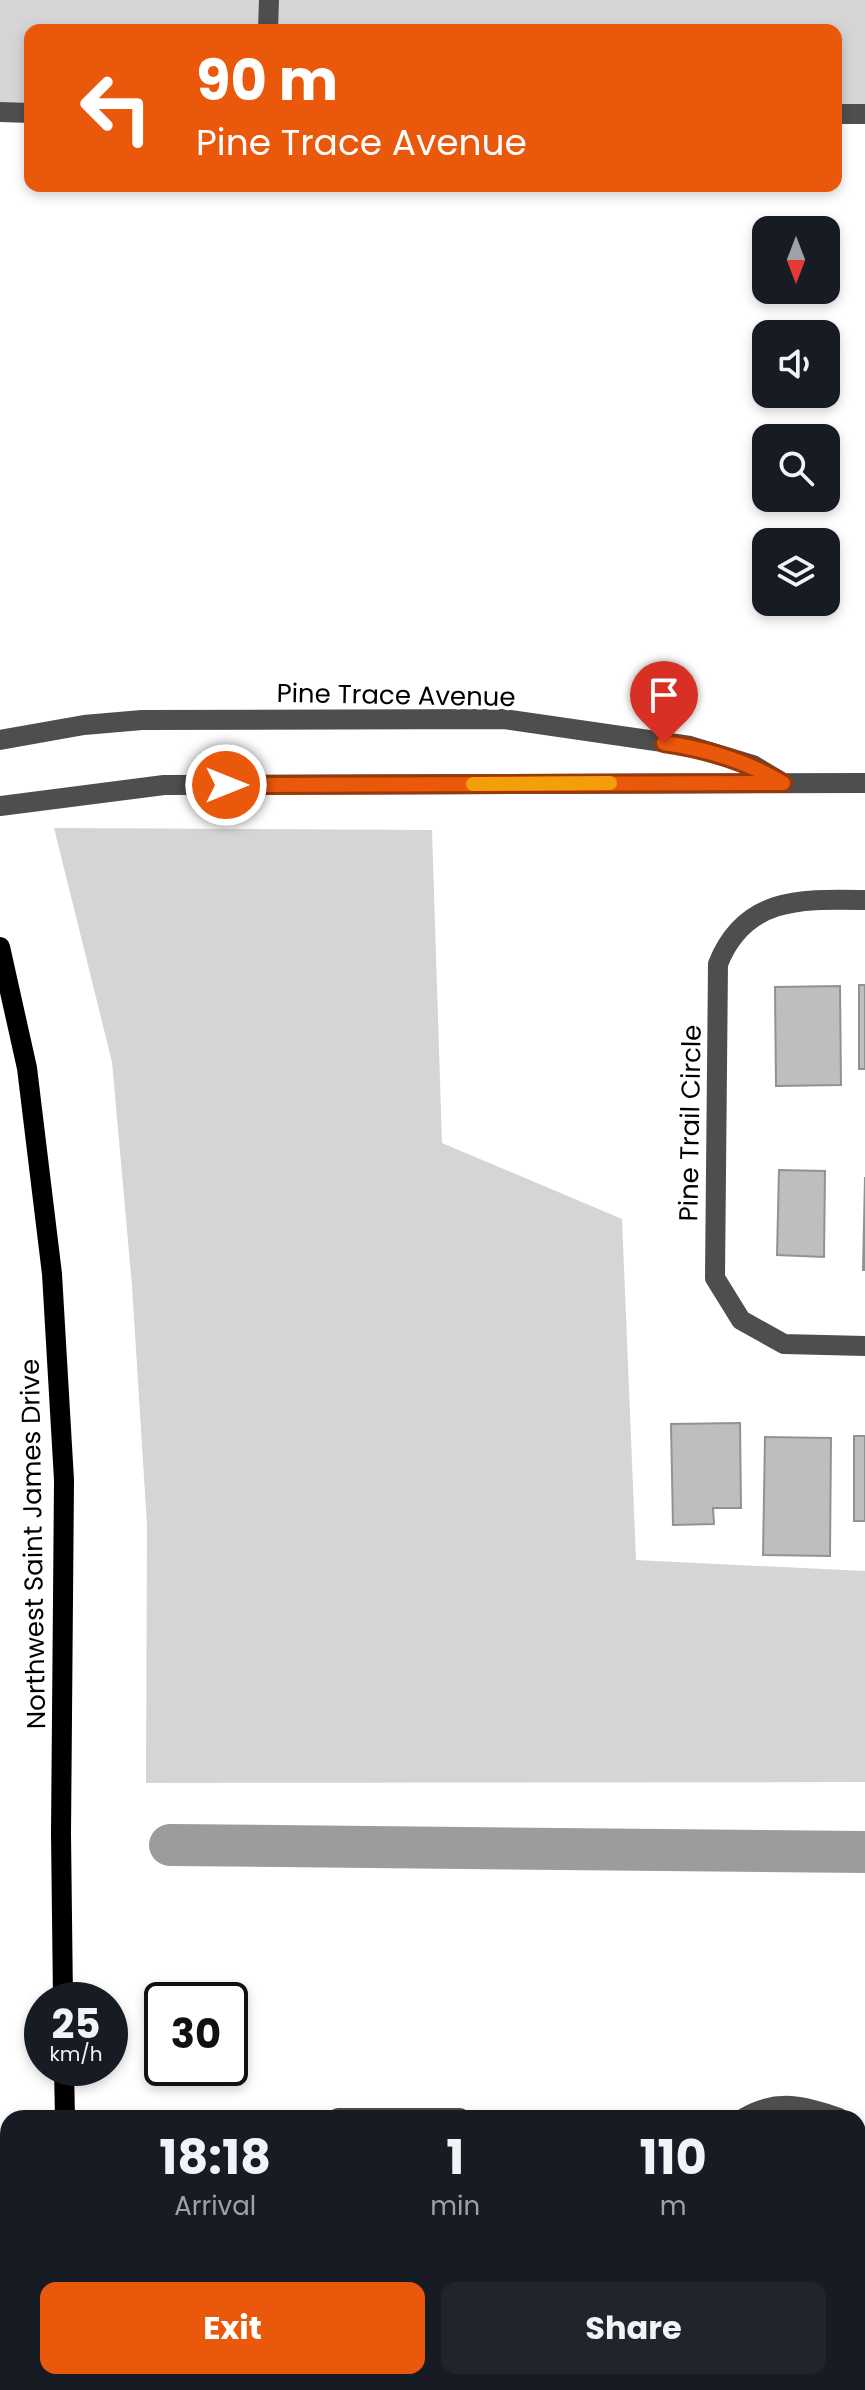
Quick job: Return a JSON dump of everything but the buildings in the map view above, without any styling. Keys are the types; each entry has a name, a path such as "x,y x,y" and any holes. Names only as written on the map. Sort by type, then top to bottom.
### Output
{"main road":[{"name":"Northwest Saint James Drive","path":"0,947 27,1068 52,1274 64,1480 63,1982"},
{"path":"64,2086 65,2110"}],"street":[{"path":"268,24 269,0"},
{"path":"0,112 24,113"},
{"path":"842,114 865,114"},
{"name":"Pine Trace Avenue","path":"0,740 84,725 142,720 504,719 690,746 753,765 783,783"},
{"name":"Pine Trace Avenue","path":"0,806 164,785 865,783"},
{"name":"Pine Trail Circle","path":"865,900 811,899 783,903 743,925 726,942 718,964 715,1278 741,1320 784,1344 865,1346"},
{"path":"765,2110 775,2106 803,2105 817,2110"}],"shaded area":[{"path":"0,0 865,0 865,118 842,118 842,24 24,24 24,117 0,117"},
{"path":"54,828 432,830 442,1143 622,1219 636,1560 865,1571 865,1782 146,1783 147,1525 132,1286 112,1062"}],"waterway":[{"path":"170,1845 865,1852"}],"slow traffic":[{"path":"473,784 610,783"}],"route":[{"path":"226,785 783,783 753,765 690,746 664,743"}]}
